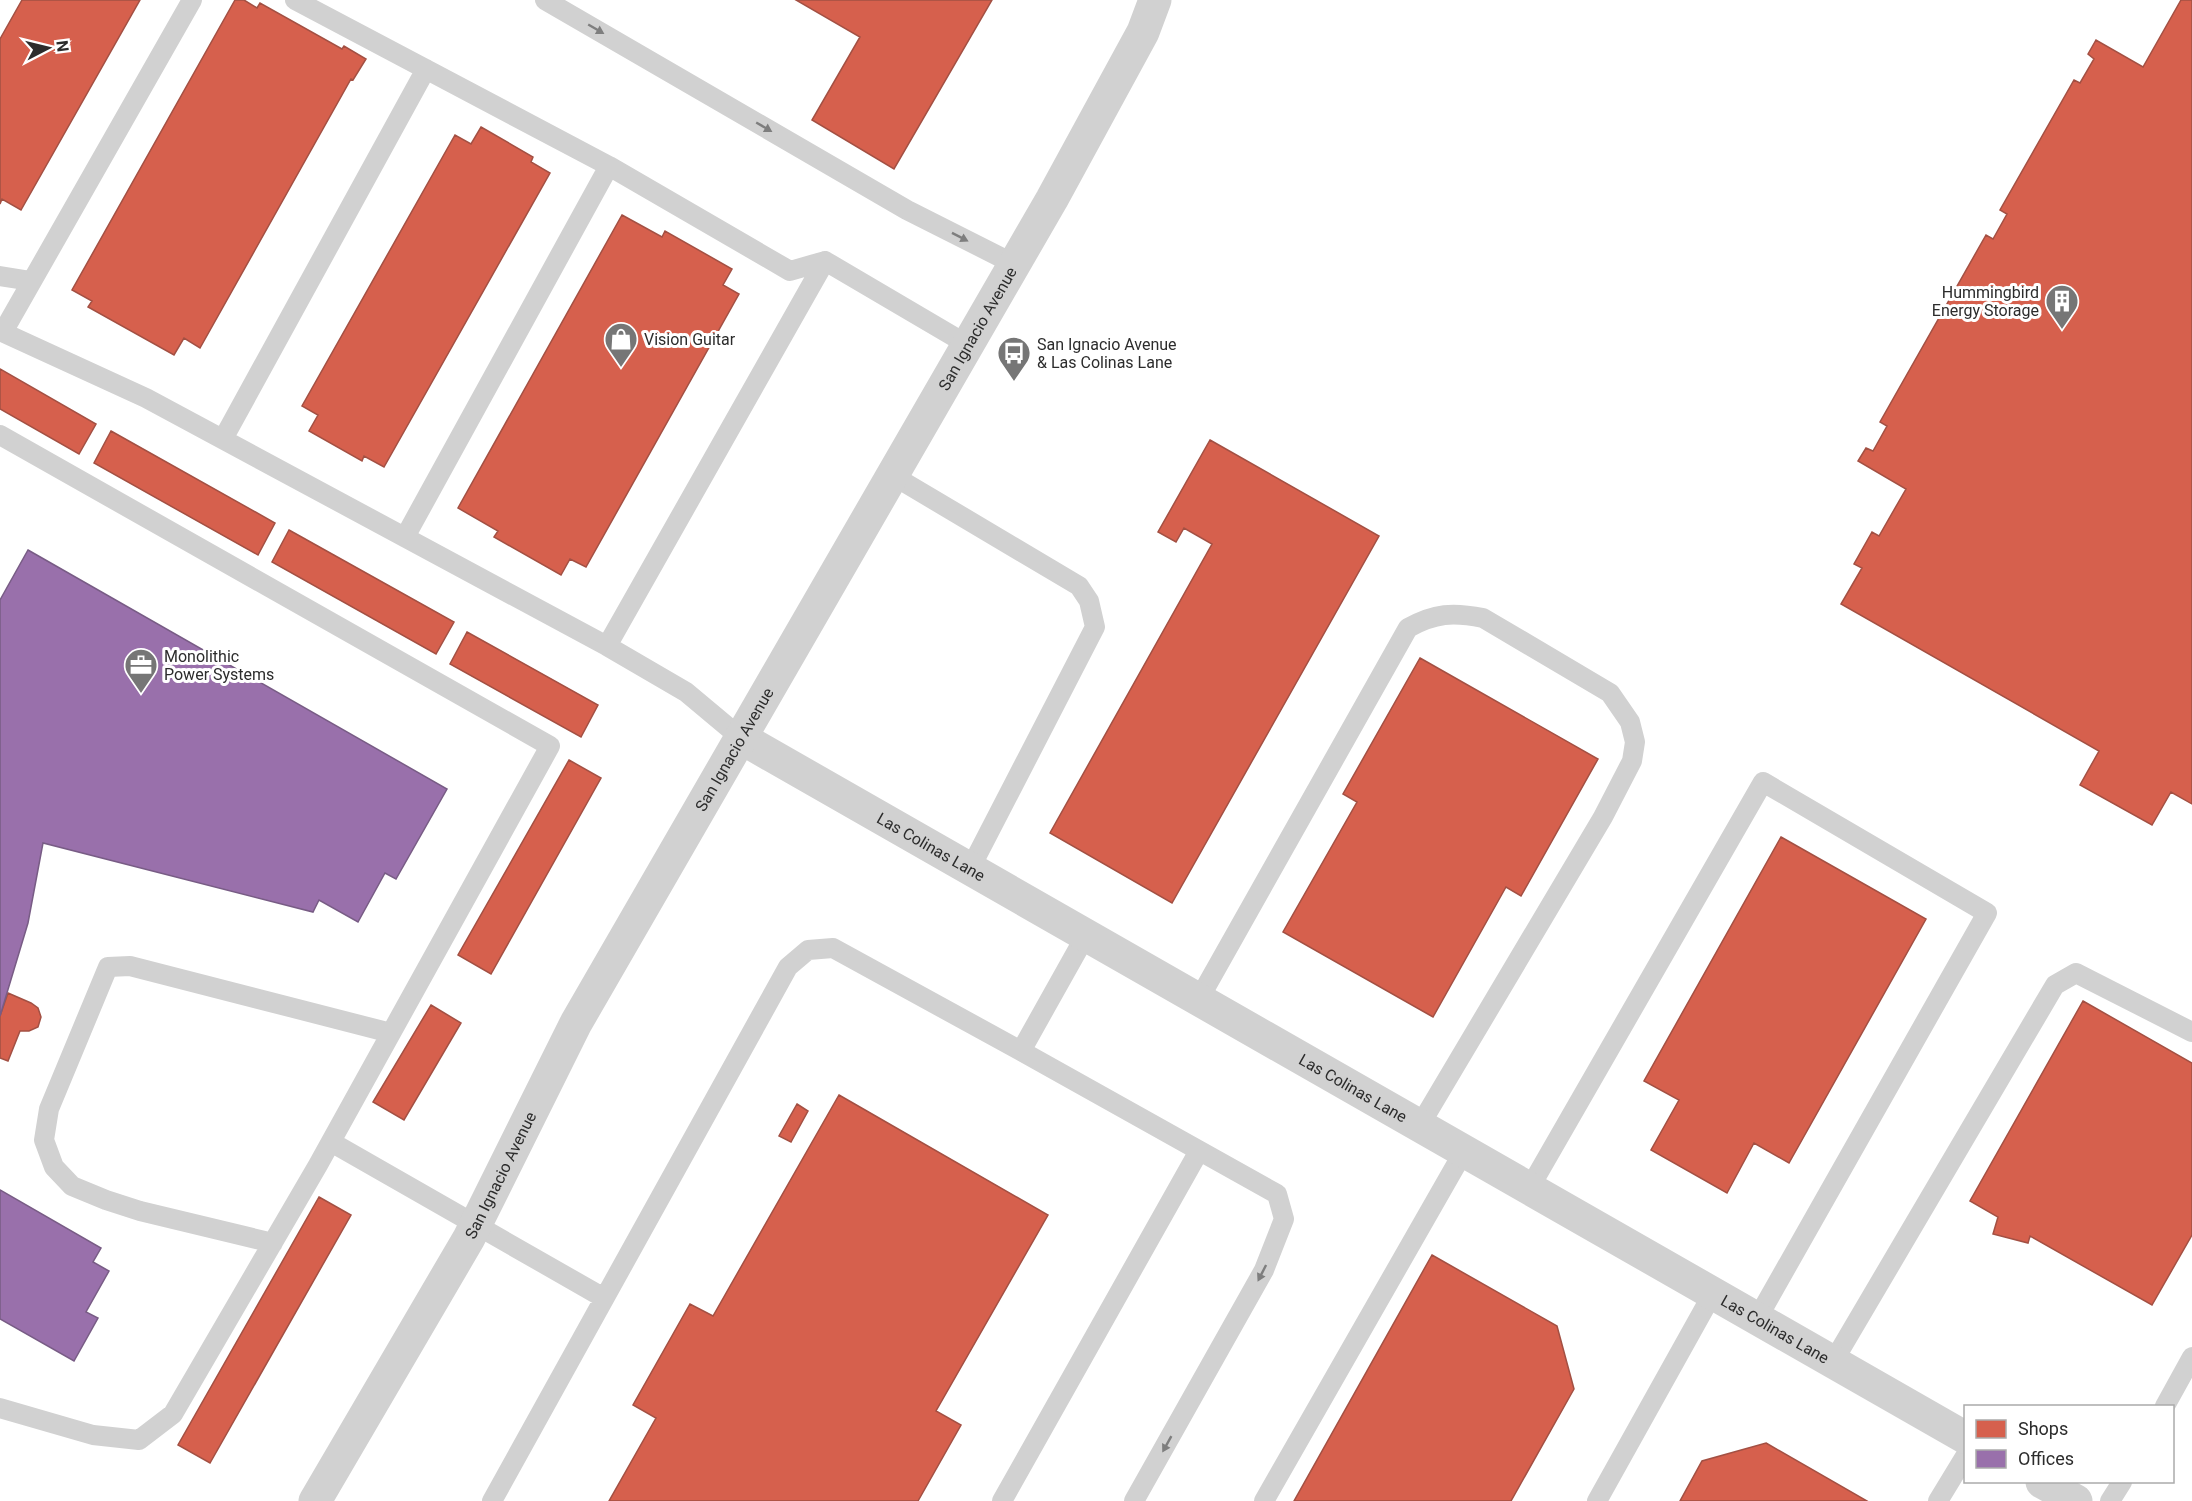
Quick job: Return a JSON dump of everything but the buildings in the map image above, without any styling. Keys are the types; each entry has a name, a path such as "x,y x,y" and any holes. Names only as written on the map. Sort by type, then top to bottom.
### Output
{"street":[{"name":"San Ignacio Avenue","path":"315,1501 475,1225 576,1023 969,345 1143,32 1155,0"},
{"name":"Las Colinas Lane","path":"741,738 1964,1437"}],"lane":[{"path":"192,0 32,281 1,331 146,398 607,646 686,692 741,738"},
{"path":"295,0 609,166 790,272 825,261 969,345"},
{"path":"545,0 907,210 1014,264"},
{"path":"223,439 426,69"},
{"path":"405,537 609,166"},
{"path":"607,646 825,261"},
{"path":"0,276 32,281"},
{"path":"0,435 550,746 273,1243 173,1414 139,1440 93,1435 0,1408"},
{"path":"892,475 1079,586 1089,601 1095,627 970,869"},
{"path":"1200,999 1408,628 1430,616 1464,614 1483,618 1610,693 1630,722 1635,742 1632,761 1604,817 1420,1125"},
{"path":"1530,1189 1763,782 1987,913 1757,1319"},
{"path":"1021,1051 1086,935"},
{"path":"492,1501 788,968 808,950 833,948 1277,1194 1284,1219 1264,1270 1134,1501"},
{"path":"273,1243 140,1211 106,1200 72,1186 54,1167 44,1140 49,1109 108,967 130,966 391,1033"},
{"path":"1833,1362 2055,985 2076,973 2192,1032"},
{"path":"330,1142 604,1298"},
{"path":"1002,1501 1199,1151"},
{"path":"1264,1501 1464,1151"},
{"path":"1597,1501 1713,1293"},
{"path":"2165,1405 2192,1357"},
{"path":"1938,1501 1964,1457"},
{"path":"2110,1501 2121,1483"}],"place":[{"name":"Hummingbird Energy Storage","path":"2062,330"},
{"name":"Vision Guitar","path":"621,368"},
{"name":"San Ignacio Avenue & Las Colinas Lane","path":"1014,382"},
{"name":"Monolithic Power Systems","path":"141,694"}]}
